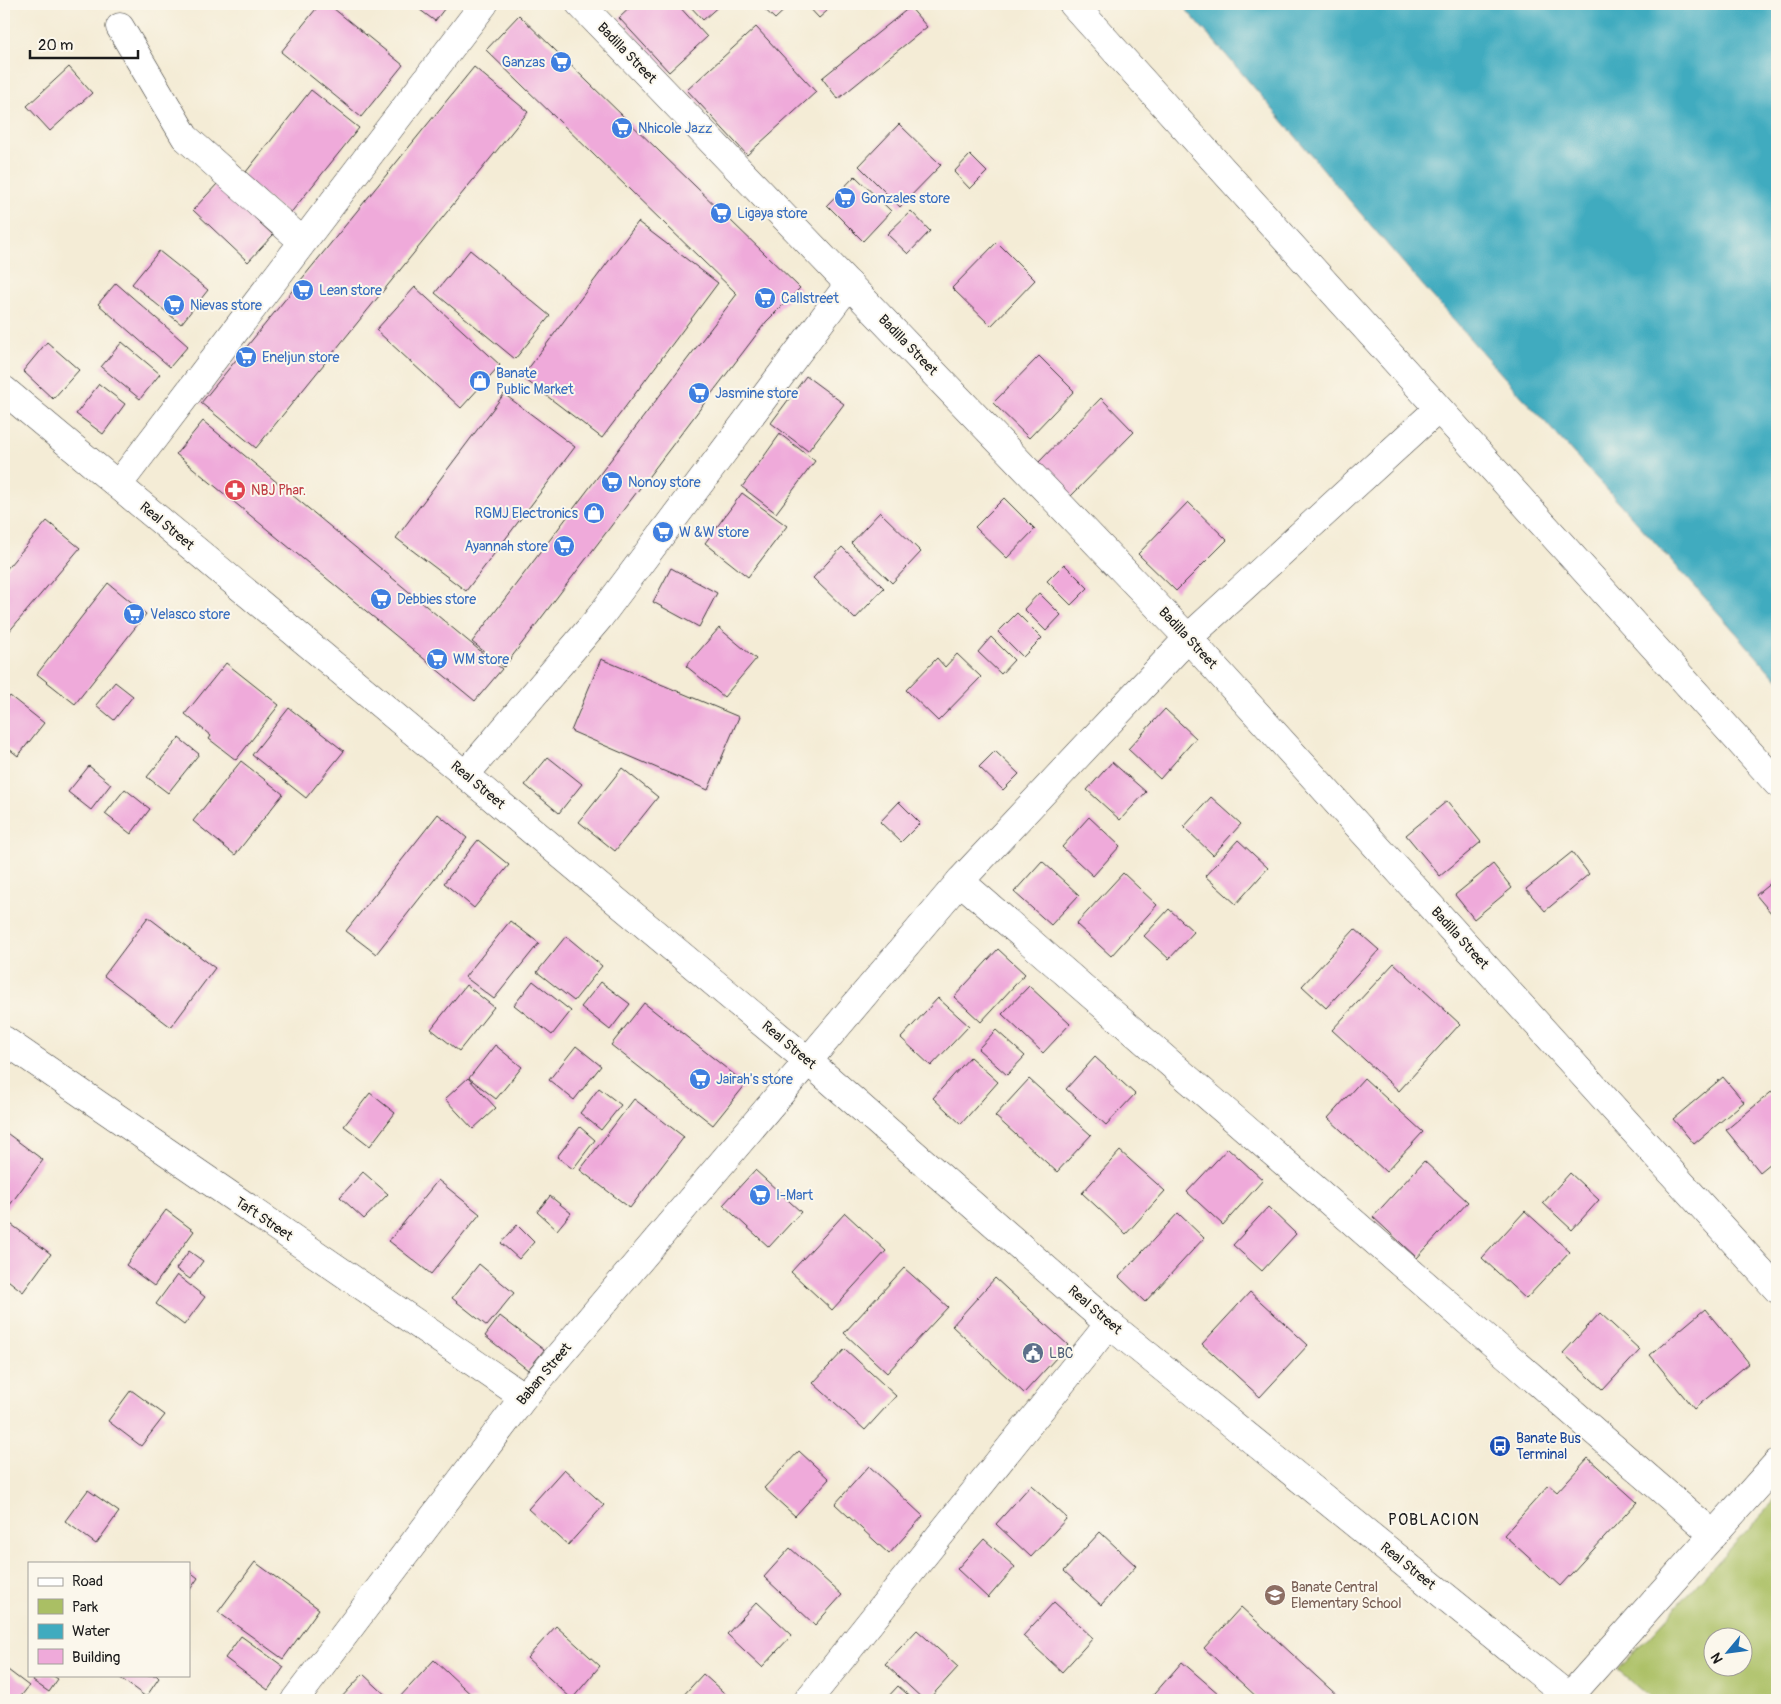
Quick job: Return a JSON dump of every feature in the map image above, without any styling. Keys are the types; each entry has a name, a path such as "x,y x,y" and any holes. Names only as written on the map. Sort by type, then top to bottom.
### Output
{"street":[{"path":"118,485 484,4"},
{"name":"Badilla Street","path":"580,4 1188,638 1777,1290"},
{"path":"1072,4 1777,783"},
{"path":"120,27 185,137 302,241"},
{"path":"465,775 599,618 849,284"},
{"name":"Real Street","path":"4,390 808,1061 1109,1324 1571,1699"},
{"name":"Baban Street","path":"295,1700 524,1398 960,881 1188,638 1438,409"},
{"path":"960,881 1714,1535"},
{"name":"Taft Street","path":"4,1040 524,1398"},
{"path":"808,1700 1109,1324"},
{"path":"1571,1699 1777,1463"}],"green space":[{"path":"1777,1498 1777,1700 1654,1700 1618,1670"}],"water":[{"path":"1181,4 1777,4 1777,680 1426,289"}],"building":[{"path":"320,4 328,4 403,65 361,117 281,52"},
{"path":"412,4 448,4 435,21"},
{"path":"634,4 677,4 707,37 669,72 619,18"},
{"path":"688,4 721,4 703,20"},
{"path":"759,4 791,4 775,19"},
{"path":"806,4 835,4 819,18"},
{"path":"910,7 927,27 838,99 822,78"},
{"path":"519,15 800,288 766,322 504,667 472,642 737,294 486,50"},
{"path":"756,27 816,92 747,155 687,90"},
{"path":"69,67 92,93 50,131 27,106"},
{"path":"474,67 528,112 256,448 201,403"},
{"path":"311,90 359,128 289,215 242,177"},
{"path":"899,124 941,165 900,207 859,166"},
{"path":"970,155 987,172 970,189 954,172"},
{"path":"855,176 891,211 863,241 827,205"},
{"path":"218,183 273,235 248,262 193,210"},
{"path":"4,208 10,214 4,220"},
{"path":"911,211 930,231 908,254 887,234"},
{"path":"638,222 718,283 602,438 522,377"},
{"path":"997,242 1035,280 991,326 952,288"},
{"path":"470,250 550,316 515,359 435,293"},
{"path":"159,251 208,290 181,324 132,284"},
{"path":"116,283 188,346 170,367 98,304"},
{"path":"415,287 500,365 461,408 376,330"},
{"path":"47,342 79,370 53,399 23,371"},
{"path":"122,342 160,374 140,399 101,367"},
{"path":"1039,356 1074,391 1029,438 993,403"},
{"path":"806,376 844,404 808,451 771,423"},
{"path":"99,384 125,404 103,434 76,414"},
{"path":"504,394 575,447 466,591 396,538"},
{"path":"1101,398 1134,432 1071,496 1038,463"},
{"path":"203,421 502,669 475,701 176,454"},
{"path":"780,434 815,461 776,513 742,487"},
{"path":"742,493 787,526 748,577 705,543"},
{"path":"1004,498 1035,529 1007,558 975,527"},
{"path":"1188,502 1227,540 1176,591 1138,554"},
{"path":"880,512 921,552 892,583 851,543"},
{"path":"47,521 80,548 7,634 4,631 4,572"},
{"path":"842,547 884,588 855,619 813,578"},
{"path":"1064,564 1088,588 1071,605 1047,581"},
{"path":"671,568 717,593 699,627 653,602"},
{"path":"108,583 146,614 75,704 37,674"},
{"path":"1039,593 1061,615 1046,631 1024,609"},
{"path":"1017,613 1042,638 1023,657 998,632"},
{"path":"719,628 756,659 724,697 686,666"},
{"path":"991,637 1014,660 1001,674 978,652"},
{"path":"957,654 981,677 938,721 906,690 937,658 945,667"},
{"path":"601,659 739,717 708,790 571,731"},
{"path":"226,663 279,705 236,760 209,739 211,736 185,714"},
{"path":"115,682 133,696 114,720 96,705"},
{"path":"10,696 44,723 18,756 4,745 4,704"},
{"path":"289,708 344,751 306,798 252,755"},
{"path":"1165,709 1196,738 1160,779 1128,749"},
{"path":"179,738 199,754 168,793 147,777"},
{"path":"995,751 1019,774 1003,790 979,767"},
{"path":"548,757 582,784 559,813 525,785"},
{"path":"241,761 283,794 235,855 193,821"},
{"path":"1112,762 1146,792 1120,820 1087,790"},
{"path":"89,766 111,784 91,810 68,792"},
{"path":"622,768 658,797 615,851 579,822"},
{"path":"125,789 150,809 131,834 105,814"},
{"path":"1211,797 1241,824 1213,855 1184,827"},
{"path":"1447,801 1481,842 1440,876 1406,835"},
{"path":"899,802 920,823 901,842 880,822"},
{"path":"438,814 467,838 376,954 346,931"},
{"path":"1089,817 1120,846 1093,876 1062,847"},
{"path":"478,840 509,865 474,908 444,883"},
{"path":"1238,840 1268,868 1236,904 1205,876"},
{"path":"1572,852 1589,874 1545,911 1526,889"},
{"path":"1042,861 1079,895 1051,925 1014,892"},
{"path":"1493,864 1512,888 1474,919 1455,895"},
{"path":"1123,873 1157,905 1111,956 1076,924"},
{"path":"1777,878 1777,920 1756,895"},
{"path":"1169,909 1194,932 1169,959 1144,936"},
{"path":"148,917 215,968 171,1027 104,976"},
{"path":"510,921 539,943 494,999 465,977"},
{"path":"1355,929 1379,950 1326,1008 1302,986"},
{"path":"566,936 602,966 574,1001 537,972"},
{"path":"998,949 1025,974 981,1022 954,997"},
{"path":"1394,963 1460,1024 1399,1091 1332,1030"},
{"path":"533,981 571,1011 552,1035 514,1005"},
{"path":"601,982 630,1004 610,1030 581,1007"},
{"path":"466,985 494,1007 459,1051 431,1029"},
{"path":"1029,986 1070,1024 1043,1053 1002,1014"},
{"path":"938,998 969,1026 931,1066 901,1038"},
{"path":"644,1003 746,1084 713,1125 611,1045"},
{"path":"996,1030 1025,1056 1007,1075 978,1049"},
{"path":"495,1045 522,1067 496,1099 469,1078"},
{"path":"576,1046 601,1066 574,1100 549,1080"},
{"path":"970,1057 998,1082 961,1124 933,1098"},
{"path":"1095,1057 1135,1094 1106,1125 1066,1089"},
{"path":"1723,1077 1744,1102 1694,1144 1673,1119"},
{"path":"468,1078 496,1108 473,1129 445,1099"},
{"path":"1364,1078 1423,1132 1386,1172 1328,1118"},
{"path":"1029,1079 1091,1135 1057,1172 995,1116"},
{"path":"599,1088 621,1105 601,1130 580,1113"},
{"path":"1776,1088 1777,1158 1760,1172 1726,1130"},
{"path":"370,1093 395,1113 370,1146 344,1126"},
{"path":"634,1099 684,1137 630,1208 580,1170"},
{"path":"580,1127 595,1140 573,1169 557,1157"},
{"path":"4,1131 43,1160 4,1213"},
{"path":"1228,1148 1263,1180 1223,1225 1187,1192"},
{"path":"1120,1151 1165,1191 1126,1234 1082,1193"},
{"path":"1424,1161 1468,1202 1417,1258 1373,1217"},
{"path":"755,1170 801,1212 769,1247 723,1205"},
{"path":"363,1172 388,1194 364,1219 340,1197"},
{"path":"1570,1173 1599,1200 1572,1230 1543,1203"},
{"path":"438,1180 480,1214 431,1274 389,1241"},
{"path":"550,1196 571,1213 557,1230 537,1212"},
{"path":"1268,1207 1296,1234 1262,1271 1233,1245"},
{"path":"166,1210 194,1231 154,1286 126,1265"},
{"path":"1525,1211 1570,1252 1526,1299 1482,1258"},
{"path":"845,1213 886,1251 832,1310 791,1272"},
{"path":"1178,1213 1204,1238 1145,1302 1119,1277"},
{"path":"4,1219 51,1254 23,1292 4,1277"},
{"path":"517,1225 534,1242 519,1259 501,1243"},
{"path":"189,1251 203,1261 190,1279 176,1269"},
{"path":"479,1264 514,1293 487,1326 452,1298"},
{"path":"904,1268 948,1307 887,1373 844,1333"},
{"path":"177,1275 205,1297 184,1325 156,1304"},
{"path":"995,1278 1068,1345 1024,1393 952,1326"},
{"path":"1250,1292 1308,1345 1260,1397 1202,1344"},
{"path":"1705,1309 1749,1363 1694,1409 1650,1355"},
{"path":"1600,1313 1640,1350 1603,1390 1563,1353"},
{"path":"500,1316 544,1350 528,1370 485,1336"},
{"path":"845,1349 896,1396 865,1430 813,1383"},
{"path":"131,1390 165,1415 141,1446 108,1421"},
{"path":"799,1451 829,1479 795,1516 764,1488"},
{"path":"1588,1458 1637,1502 1560,1586 1504,1535 1549,1485 1557,1492"},
{"path":"869,1466 923,1516 889,1554 835,1504"},
{"path":"564,1469 604,1505 568,1545 528,1509"},
{"path":"1031,1485 1067,1518 1031,1557 996,1524"},
{"path":"88,1490 119,1512 96,1544 65,1521"},
{"path":"1100,1532 1136,1566 1101,1605 1064,1571"},
{"path":"984,1539 1015,1567 988,1598 957,1569"},
{"path":"790,1548 842,1595 815,1625 764,1577"},
{"path":"255,1562 319,1609 283,1659 218,1612"},
{"path":"190,1572 198,1578 190,1590"},
{"path":"757,1602 792,1635 762,1667 727,1634"},
{"path":"1054,1602 1093,1638 1062,1672 1023,1636"},
{"path":"1241,1607 1342,1700 1260,1700 1204,1648"},
{"path":"556,1626 600,1666 572,1699 527,1658"},
{"path":"917,1630 958,1667 928,1700 924,1700 885,1664"},
{"path":"241,1636 284,1667 268,1690 225,1658"},
{"path":"434,1660 477,1700 397,1700"},
{"path":"1182,1662 1226,1700 1149,1700"},
{"path":"4,1667 29,1686 18,1700 4,1700"},
{"path":"363,1674 391,1700 339,1700"},
{"path":"703,1674 732,1700 679,1700"},
{"path":"36,1676 54,1676 58,1679 49,1692 33,1681"},
{"path":"157,1676 159,1678 146,1697 119,1677"},
{"path":"898,1686 914,1700 885,1700"}],"place":[{"name":"Ganzas","path":"561,62"},
{"name":"Nhicole Jazz","path":"622,128"},
{"name":"Gonzales store","path":"845,198"},
{"name":"Ligaya store","path":"721,213"},
{"name":"Lean store","path":"303,290"},
{"name":"Callstreet","path":"765,298"},
{"name":"Nievas store","path":"174,305"},
{"name":"Eneljun store","path":"246,357"},
{"name":"Banate Public Market","path":"480,381"},
{"name":"Jasmine store","path":"699,393"},
{"name":"Nonoy store","path":"612,482"},
{"name":"NBJ Phar.","path":"235,490"},
{"name":"RGMJ Electronics","path":"594,513"},
{"name":"W &W store","path":"663,532"},
{"name":"Ayannah store","path":"564,546"},
{"name":"Debbies store","path":"381,599"},
{"name":"Velasco store","path":"134,614"},
{"name":"WM store","path":"437,659"},
{"name":"Jairah's store","path":"700,1079"},
{"name":"I-Mart","path":"760,1195"},
{"name":"LBC","path":"1033,1353"},
{"name":"Banate Bus Terminal","path":"1500,1446"},
{"name":"Banate Central Elementary School","path":"1275,1595"}],"district":[{"name":"POBLACION","path":"1434,1520"}]}
